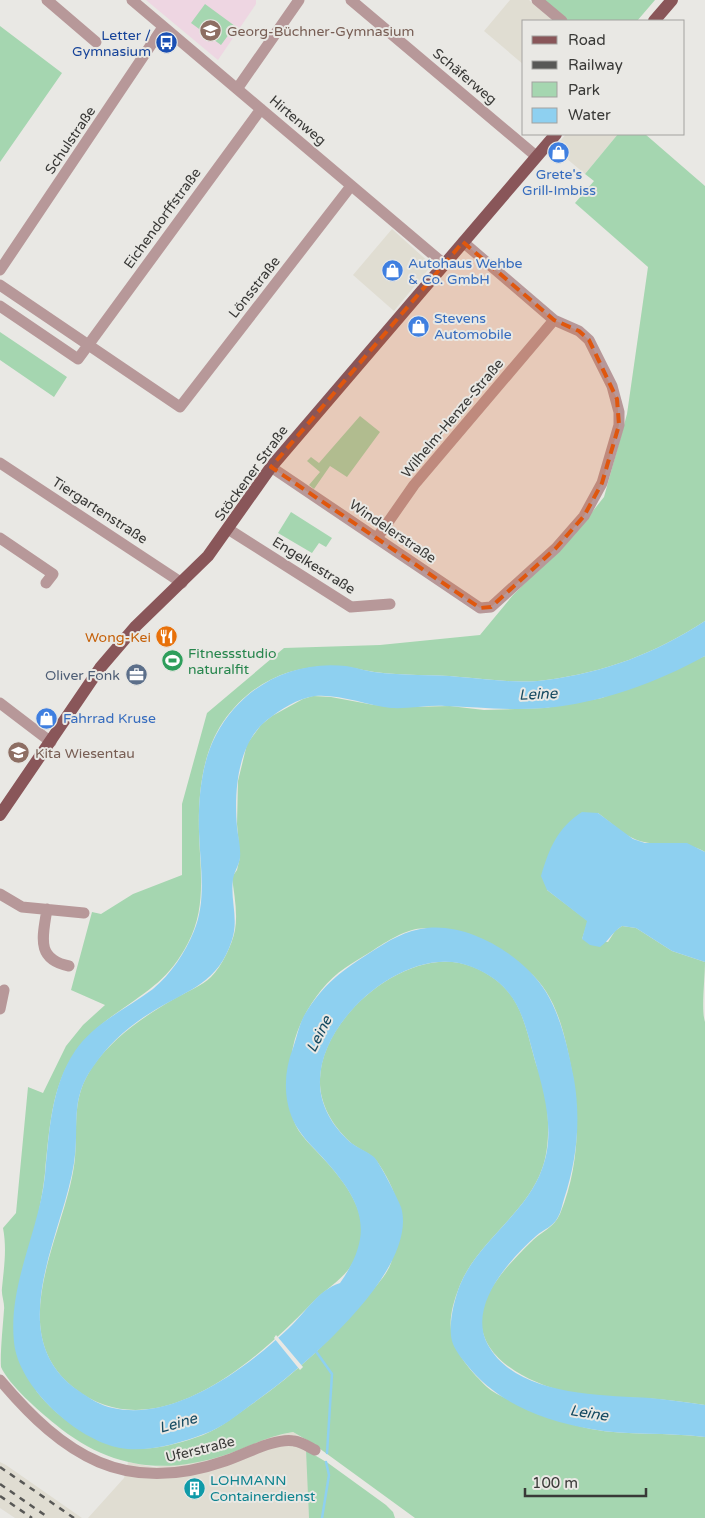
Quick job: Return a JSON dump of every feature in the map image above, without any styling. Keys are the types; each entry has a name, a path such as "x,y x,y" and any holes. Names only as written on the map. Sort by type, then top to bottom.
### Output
{"main road":[{"path":"655,20 672,0"},
{"name":"Stöckener Straße","path":"0,815 87,684 124,639 208,556 271,467 555,135"}],"street":[{"path":"47,0 96,42"},
{"name":"Hirtenweg","path":"132,0 444,264"},
{"path":"237,89 299,0"},
{"name":"Schäferweg","path":"351,0 536,156"},
{"path":"537,0 561,20"},
{"name":"Schulstraße","path":"0,270 163,27"},
{"name":"Eichendorffstraße","path":"88,345 261,109"},
{"name":"Lönsstraße","path":"88,345 180,407 351,186"},
{"path":"463,242 554,320"},
{"path":"0,285 88,345 78,359 0,306"},
{"name":"Wilhelm-Henze-Straße","path":"377,538 414,485 554,320"},
{"name":"Windelerstraße","path":"271,467 480,608 491,607 556,548 584,516 602,482 618,425 616,399 596,352 579,331 554,320"},
{"name":"Tiergartenstraße","path":"0,463 182,583"},
{"name":"Engelkestraße","path":"228,529 351,607 390,604"},
{"path":"0,538 53,574 46,583"},
{"path":"0,703 50,742"},
{"path":"0,894 22,907 84,913"},
{"path":"47,909 42,940 43,947 52,960 69,966"},
{"path":"0,1009 4,990"},
{"name":"Uferstraße","path":"0,1380 24,1408 68,1446 92,1460 133,1473 158,1475 206,1466 266,1446 293,1440 316,1450"}],"highlighted area":[{"path":"463,242 554,320 579,331 589,340 617,399 619,425 602,483 584,516 556,548 491,607 480,608 271,467"}],"shaded area":[{"name":"Georg-Büchner-Gymnasium","path":"146,0 256,0 256,4 218,60"},
{"path":"510,0 529,0 553,20 522,20 522,63 484,31"},
{"path":"565,135 617,135 585,174 554,148"},
{"name":"Autohaus Wehbe & Co. GmbH","path":"392,229 432,265 394,311 353,275"},
{"path":"293,1432 304,1439 308,1463 309,1518 88,1518 124,1478 128,1462 153,1467 206,1460 270,1437"},
{"path":"0,1462 82,1518 15,1518 0,1508"}],"green space":[{"path":"541,0 655,0 638,20 565,20"},
{"path":"205,4 235,26 221,45 191,23"},
{"path":"0,26 62,73 0,162"},
{"path":"617,135 646,135 705,186 705,621 667,643 629,660 568,677 535,681 514,681 373,672 347,667 310,667 277,676 262,684 235,707 216,734 210,747 203,775 199,818 200,902 198,916 188,943 174,965 158,982 97,1028 81,1045 69,1063 60,1082 50,1124 41,1201 24,1284 21,1312 22,1339 26,1366 37,1392 49,1406 77,1426 129,1447 142,1449 160,1447 203,1435 228,1421 283,1381 327,1342 376,1286 389,1268 394,1248 396,1216 394,1193 376,1160 349,1141 332,1121 324,1105 320,1088 324,1055 336,1031 353,1009 374,990 398,974 423,965 449,962 473,967 500,983 509,993 522,1016 543,1084 547,1104 548,1138 545,1159 535,1185 514,1214 478,1255 460,1285 452,1312 451,1323 454,1344 459,1354 476,1376 494,1392 571,1424 605,1431 705,1437 705,1518 415,1518 312,1443 293,1432 267,1439 225,1455 179,1465 157,1466 136,1464 115,1458 94,1450 55,1424 17,1390 1,1367 4,1307 2,1291 5,1251 3,1228 16,1213 28,1087 43,1093 66,1046 83,1025 105,1005 71,990 92,912 101,914 133,894 182,875 182,804 207,713 284,648 380,645 480,635 513,595 573,536 604,497 627,414 648,267 575,203 594,181 585,174"},
{"path":"0,332 67,377 54,397 0,360"},
{"path":"360,416 380,432 347,477 330,466 314,489 309,485 320,472 307,461 311,457 319,463"},
{"path":"291,512 332,538 326,547 319,543 312,553 278,533"},
{"path":"705,656 705,852 691,846 644,842 632,838 598,813 547,890 588,921 582,939 608,942 615,931 622,926 636,928 672,951 705,962 703,1002 705,1022 705,1405 657,1399 576,1394 551,1388 518,1373 492,1351 484,1336 481,1320 485,1302 493,1286 511,1263 534,1239 554,1223 560,1214 566,1196 571,1178 576,1141 577,1122 574,1085 566,1042 558,1015 538,980 528,971 497,956 438,931 423,928 392,939 351,964 327,983 305,1014 293,1047 294,1121 302,1135 328,1163 350,1193 360,1216 362,1227 361,1239 358,1252 348,1270 288,1327 233,1373 202,1391 170,1405 137,1410 105,1405 74,1388 53,1364 42,1337 40,1309 44,1278 70,1186 75,1158 77,1111 81,1089 93,1066 110,1046 151,1013 207,980 219,967 229,949 236,924 232,877 237,870 240,857 237,824 238,781 247,744 261,725 272,716 303,699 313,696 331,697 374,705 411,707 450,706 484,710 545,708 602,698"},
{"path":"306,1450 328,1463 386,1505 393,1512 395,1518 309,1518"}],"water":[{"name":"Leine","path":"705,621 705,656 648,683 587,702 532,709 438,706 391,708 343,698 315,696 302,699 283,709 257,730 249,742 244,755 237,784 236,813 240,854 232,887 235,925 232,940 219,966 211,976 191,990 137,1021 113,1042 86,1079 78,1102 74,1163 43,1284 40,1314 43,1343 56,1369 79,1391 95,1401 113,1408 136,1410 160,1407 184,1399 231,1375 272,1343 319,1296 332,1286 340,1283 351,1265 358,1248 361,1232 360,1218 347,1188 303,1135 293,1120 290,1111 286,1093 286,1075 300,1026 312,1003 334,978 384,944 419,929 444,928 461,931 478,937 510,955 524,966 546,992 552,1002 567,1045 576,1094 577,1125 575,1155 560,1213 554,1223 536,1236 514,1258 494,1286 487,1300 483,1315 483,1330 488,1345 501,1362 518,1374 561,1390 705,1405 705,1437 605,1431 573,1426 539,1415 507,1400 492,1390 467,1365 454,1347 451,1335 451,1320 460,1285 478,1255 514,1214 535,1185 546,1155 548,1127 545,1098 526,1028 516,1003 499,983 487,974 472,967 448,962 422,965 397,975 373,990 352,1010 335,1032 324,1056 320,1089 324,1106 332,1122 350,1142 374,1157 393,1189 401,1207 402,1233 392,1260 374,1289 351,1318 297,1369 235,1417 211,1431 185,1441 152,1448 120,1448 103,1443 69,1423 52,1409 26,1376 18,1359 14,1342 15,1299 42,1196 52,1110 61,1079 75,1051 91,1032 153,989 166,977 182,955 194,931 202,895 199,820 202,782 211,746 227,718 254,690 288,672 307,667 326,665 346,666 374,672 396,674 513,681 546,680 589,672 629,660 667,643"},
{"path":"582,812 598,813 633,839 645,843 687,843 705,852 705,962 672,951 636,928 622,926 600,947 590,945 582,939 587,921 547,890 541,876 547,857 560,832 573,818"}],"pier":[{"path":"276,1335 303,1367 300,1370 274,1338"}],"waterway":[{"path":"315,1350 332,1374 327,1453"},
{"path":"322,1518 329,1475 326,1462"}],"railway":[{"path":"0,1467 74,1518"},
{"path":"0,1484 49,1518"},
{"path":"0,1496 32,1518"}],"place":[{"name":"Georg-Büchner-Gymnasium","path":"211,31"},
{"name":"Letter / Gymnasium","path":"167,43"},
{"name":"Grete's Grill-Imbiss","path":"559,152"},
{"name":"Autohaus Wehbe & Co. GmbH","path":"392,271"},
{"name":"Stevens Automobile","path":"418,326"},
{"name":"Wong-Kei","path":"167,637"},
{"name":"Fitnessstudio naturalfit","path":"172,661"},
{"name":"Oliver Fonk","path":"136,675"},
{"name":"Fahrrad Kruse","path":"47,718"},
{"name":"Kita Wiesentau","path":"19,753"},
{"name":"LOHMANN Containerdienst","path":"194,1488"}]}
